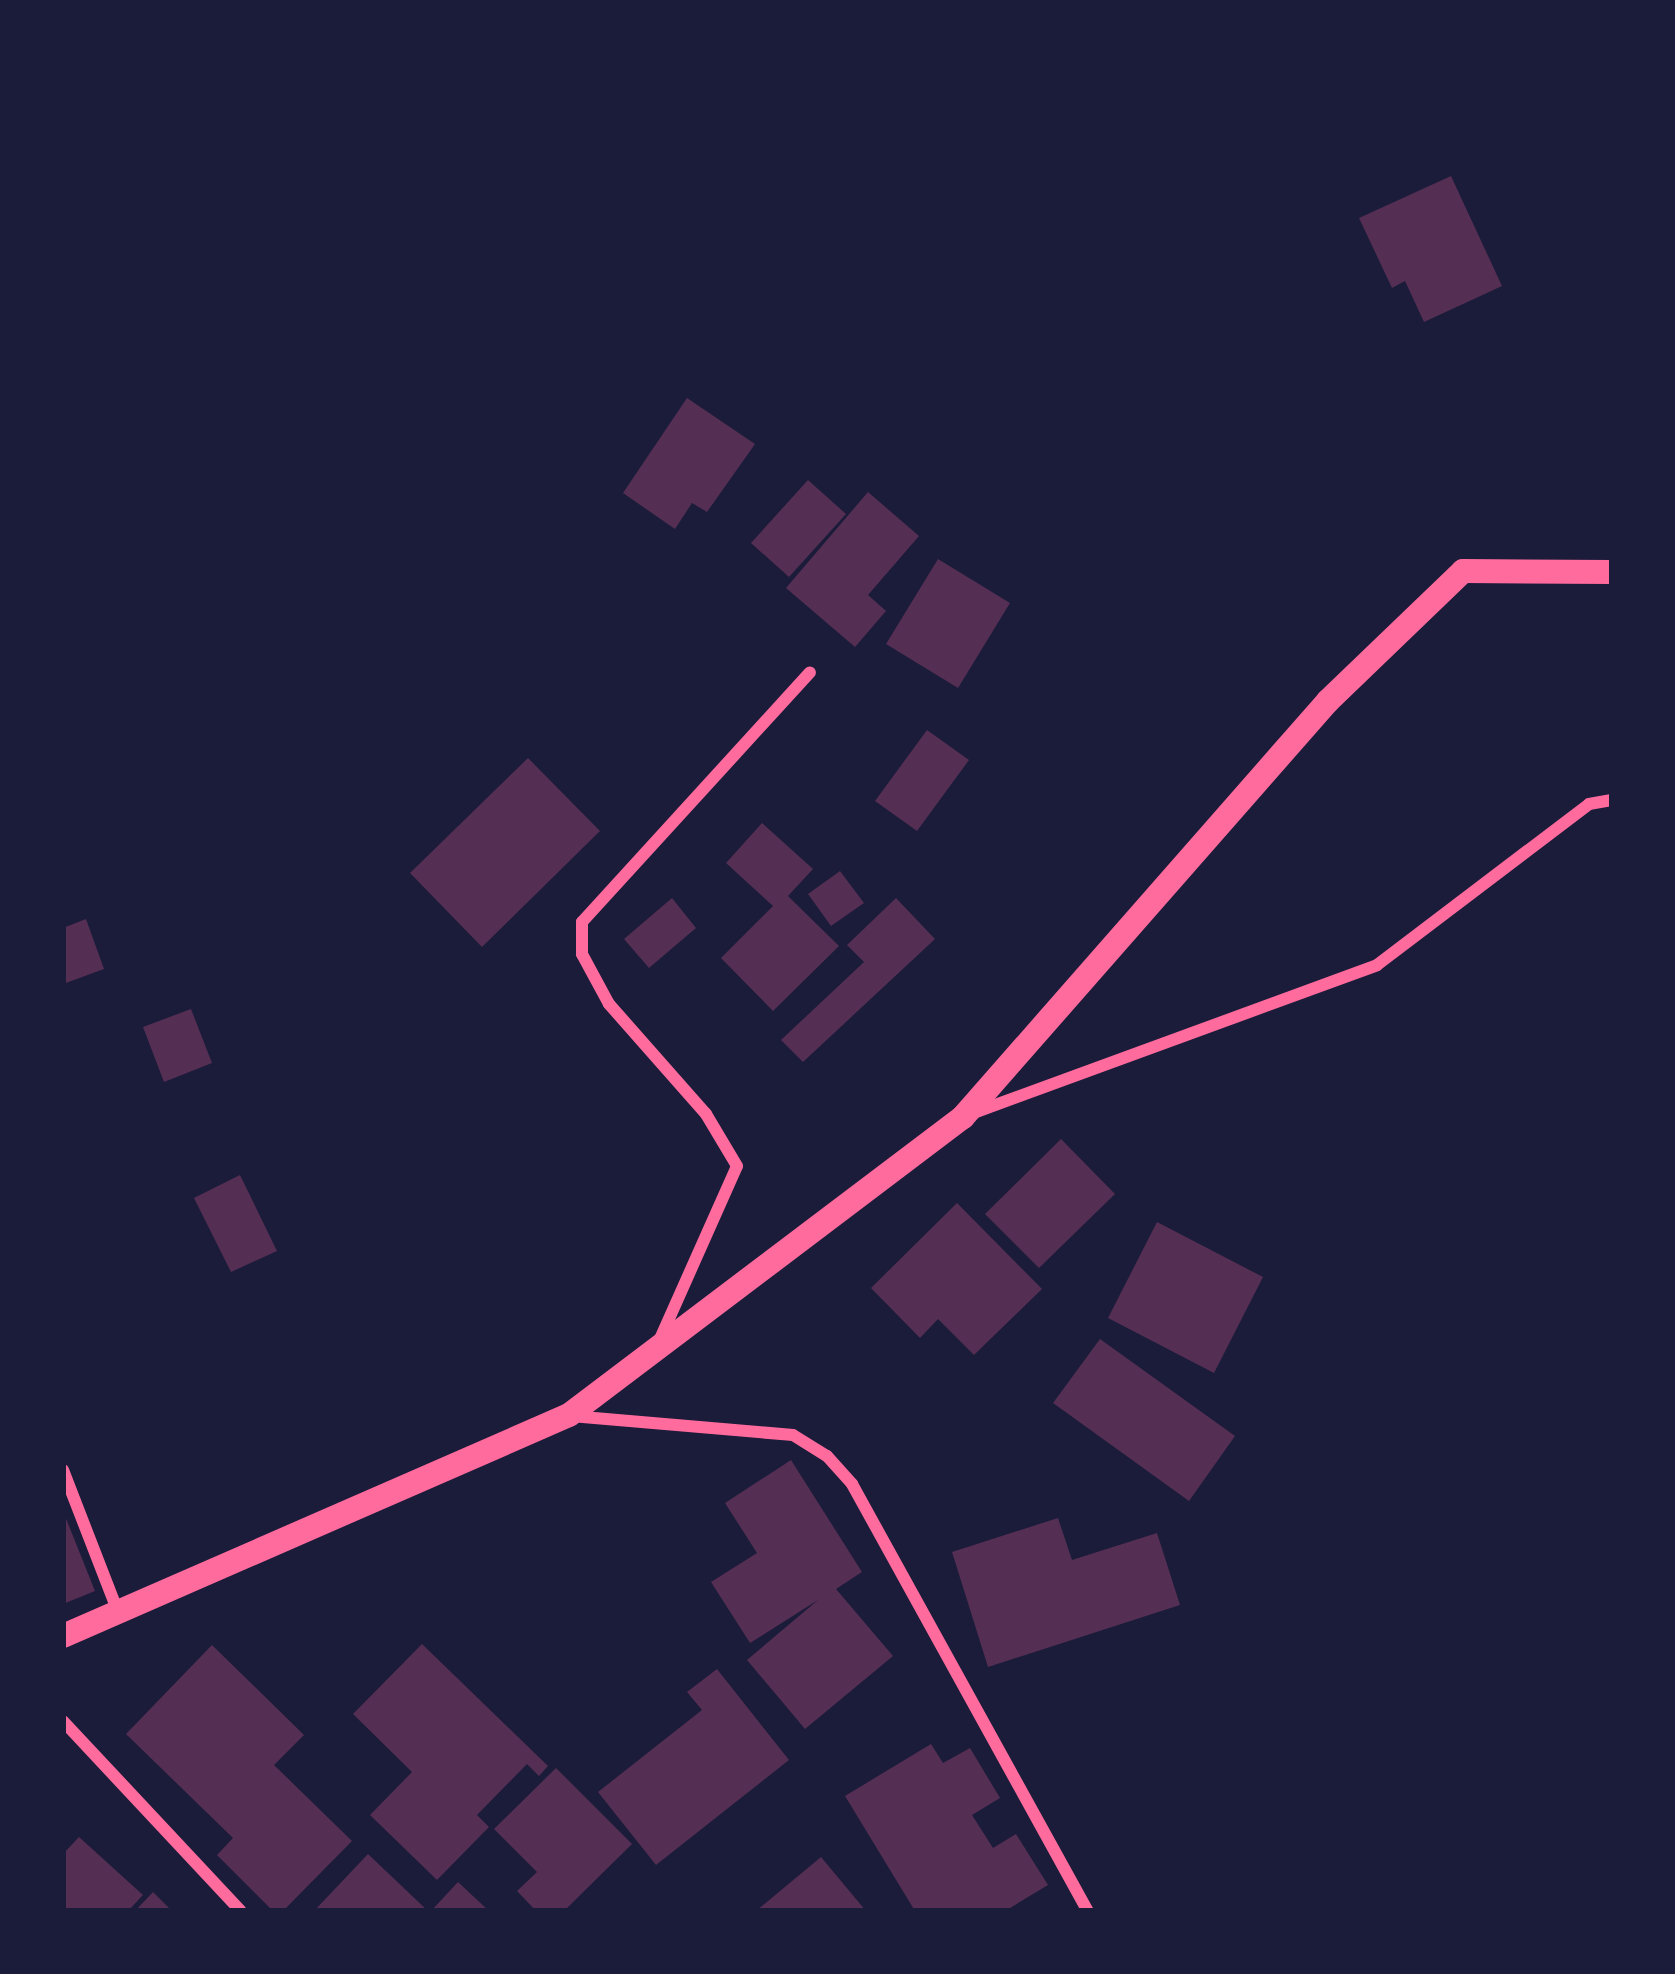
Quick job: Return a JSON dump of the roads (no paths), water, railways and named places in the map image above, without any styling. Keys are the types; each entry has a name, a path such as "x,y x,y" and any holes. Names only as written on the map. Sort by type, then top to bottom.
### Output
{"main road":[{"path":"63,1636 569,1415 963,1117 1328,701 1463,571 1612,572"}],"street":[{"path":"655,1351 737,1166 706,1114 609,1004 582,954 582,922 810,672"},
{"path":"963,1117 1377,965 1589,804 1612,800"},
{"path":"569,1415 793,1435 827,1456 852,1484 1088,1911"},
{"path":"63,1470 118,1612"},
{"path":"63,1721 241,1911"}]}
